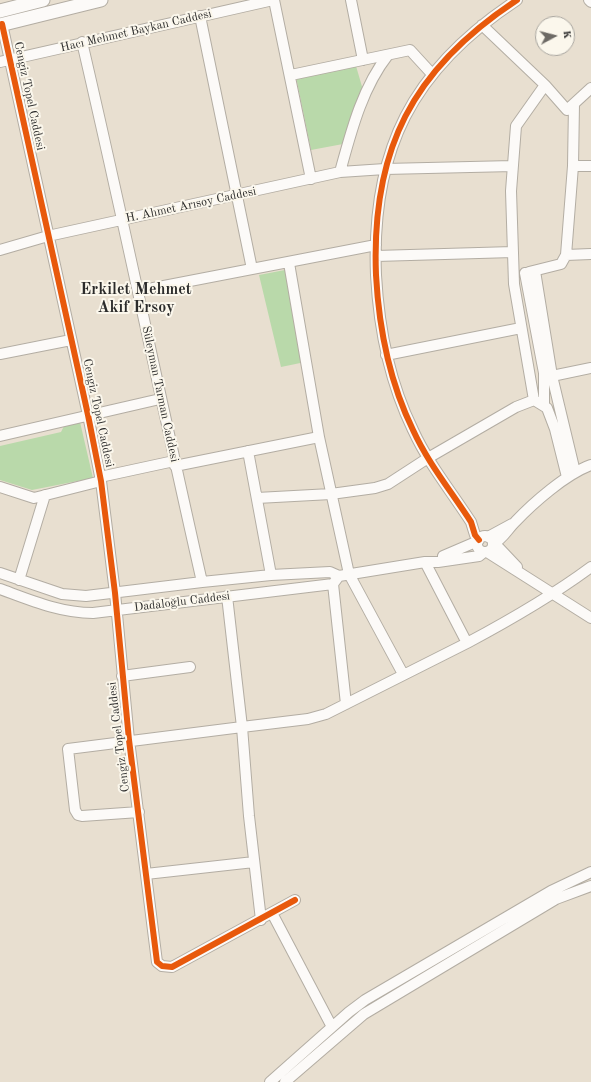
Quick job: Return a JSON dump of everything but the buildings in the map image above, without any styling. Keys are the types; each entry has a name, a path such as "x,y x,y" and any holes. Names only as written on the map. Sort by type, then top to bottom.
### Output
{"main road":[{"path":"1,20 43,0"},
{"path":"1,20 101,0"}],"street":[{"name":"Hacı Mehmet Baykan Caddesi","path":"5,61 82,42 273,0"},
{"path":"273,0 291,75 311,179"},
{"path":"350,0 363,60"},
{"path":"516,0 482,25 461,43 432,74 408,111 393,142 385,168 379,199 376,251 379,318 386,355 406,415 428,458 471,522 475,524 486,544 503,552 520,572 591,618"},
{"path":"200,16 252,269"},
{"name":"Cengiz Topel Caddesi","path":"1,20 5,61 48,236 88,415 100,479 115,593 129,740 156,959 162,966 172,967 261,920 295,900"},
{"path":"482,25 545,85 567,110 590,89"},
{"name":"Süleyman Tarman Caddesi","path":"82,42 123,220 160,399 202,582"},
{"path":"291,75 410,50 432,74"},
{"path":"340,172 355,122 367,89 375,73 388,54"},
{"path":"534,400 513,275 511,191 516,126 545,85"},
{"path":"513,275 561,264 566,255 573,166 574,104"},
{"name":"H. Ahmet Arısoy Caddesi","path":"0,250 48,236 340,172 385,168 513,166"},
{"path":"573,166 591,166"},
{"path":"138,291 252,269 376,251 513,252"},
{"path":"566,255 591,254"},
{"path":"289,263 319,437 349,574 403,674"},
{"path":"530,272 571,475"},
{"path":"530,272 544,372 544,405"},
{"path":"386,355 521,328"},
{"path":"0,354 71,340"},
{"path":"552,376 591,368"},
{"path":"0,436 160,399"},
{"path":"257,498 332,494 375,488 388,484 428,458 516,407 534,400 547,408 571,475"},
{"path":"0,487 34,498 100,479 175,463 319,437"},
{"path":"248,451 271,575"},
{"name":"Dadaloğlu Caddesi","path":"0,589 64,611 84,613 227,596 336,580 349,574 428,561 499,541 514,523 571,475 591,465"},
{"path":"19,580 45,495"},
{"path":"428,561 467,643"},
{"path":"139,812 82,816 76,812 68,749 129,740 312,718 334,710 520,615 573,582 591,567"},
{"name":"Dadaloğlu Caddesi","path":"0,573 62,594 86,596 271,575 330,572 336,580"},
{"path":"336,580 346,704"},
{"path":"227,596 242,727 254,862 261,920"},
{"path":"122,676 190,666"},
{"path":"146,874 254,862"},
{"path":"270,1082 365,1000 551,891 591,872"},
{"path":"285,1082 364,1014 556,899 591,886"},
{"path":"272,913 332,1027"}],"green space":[{"path":"356,66 363,90 343,144 311,150 296,77"},
{"path":"290,269 310,361 281,367 259,275"},
{"path":"80,422 93,478 32,490 0,480 0,446 61,432 64,426"}],"cycle path":[{"path":"479,540 475,535 471,522 419,442 398,393 387,355 377,295 376,230 381,189 391,151 405,116 425,84 450,54 481,26 517,0"},
{"path":"2,24 88,415 101,481 115,593 129,740 157,962 162,966 172,967 295,900"}],"district":[{"name":"Erkilet Mehmet Akif Ersoy","path":"136,299"}]}
